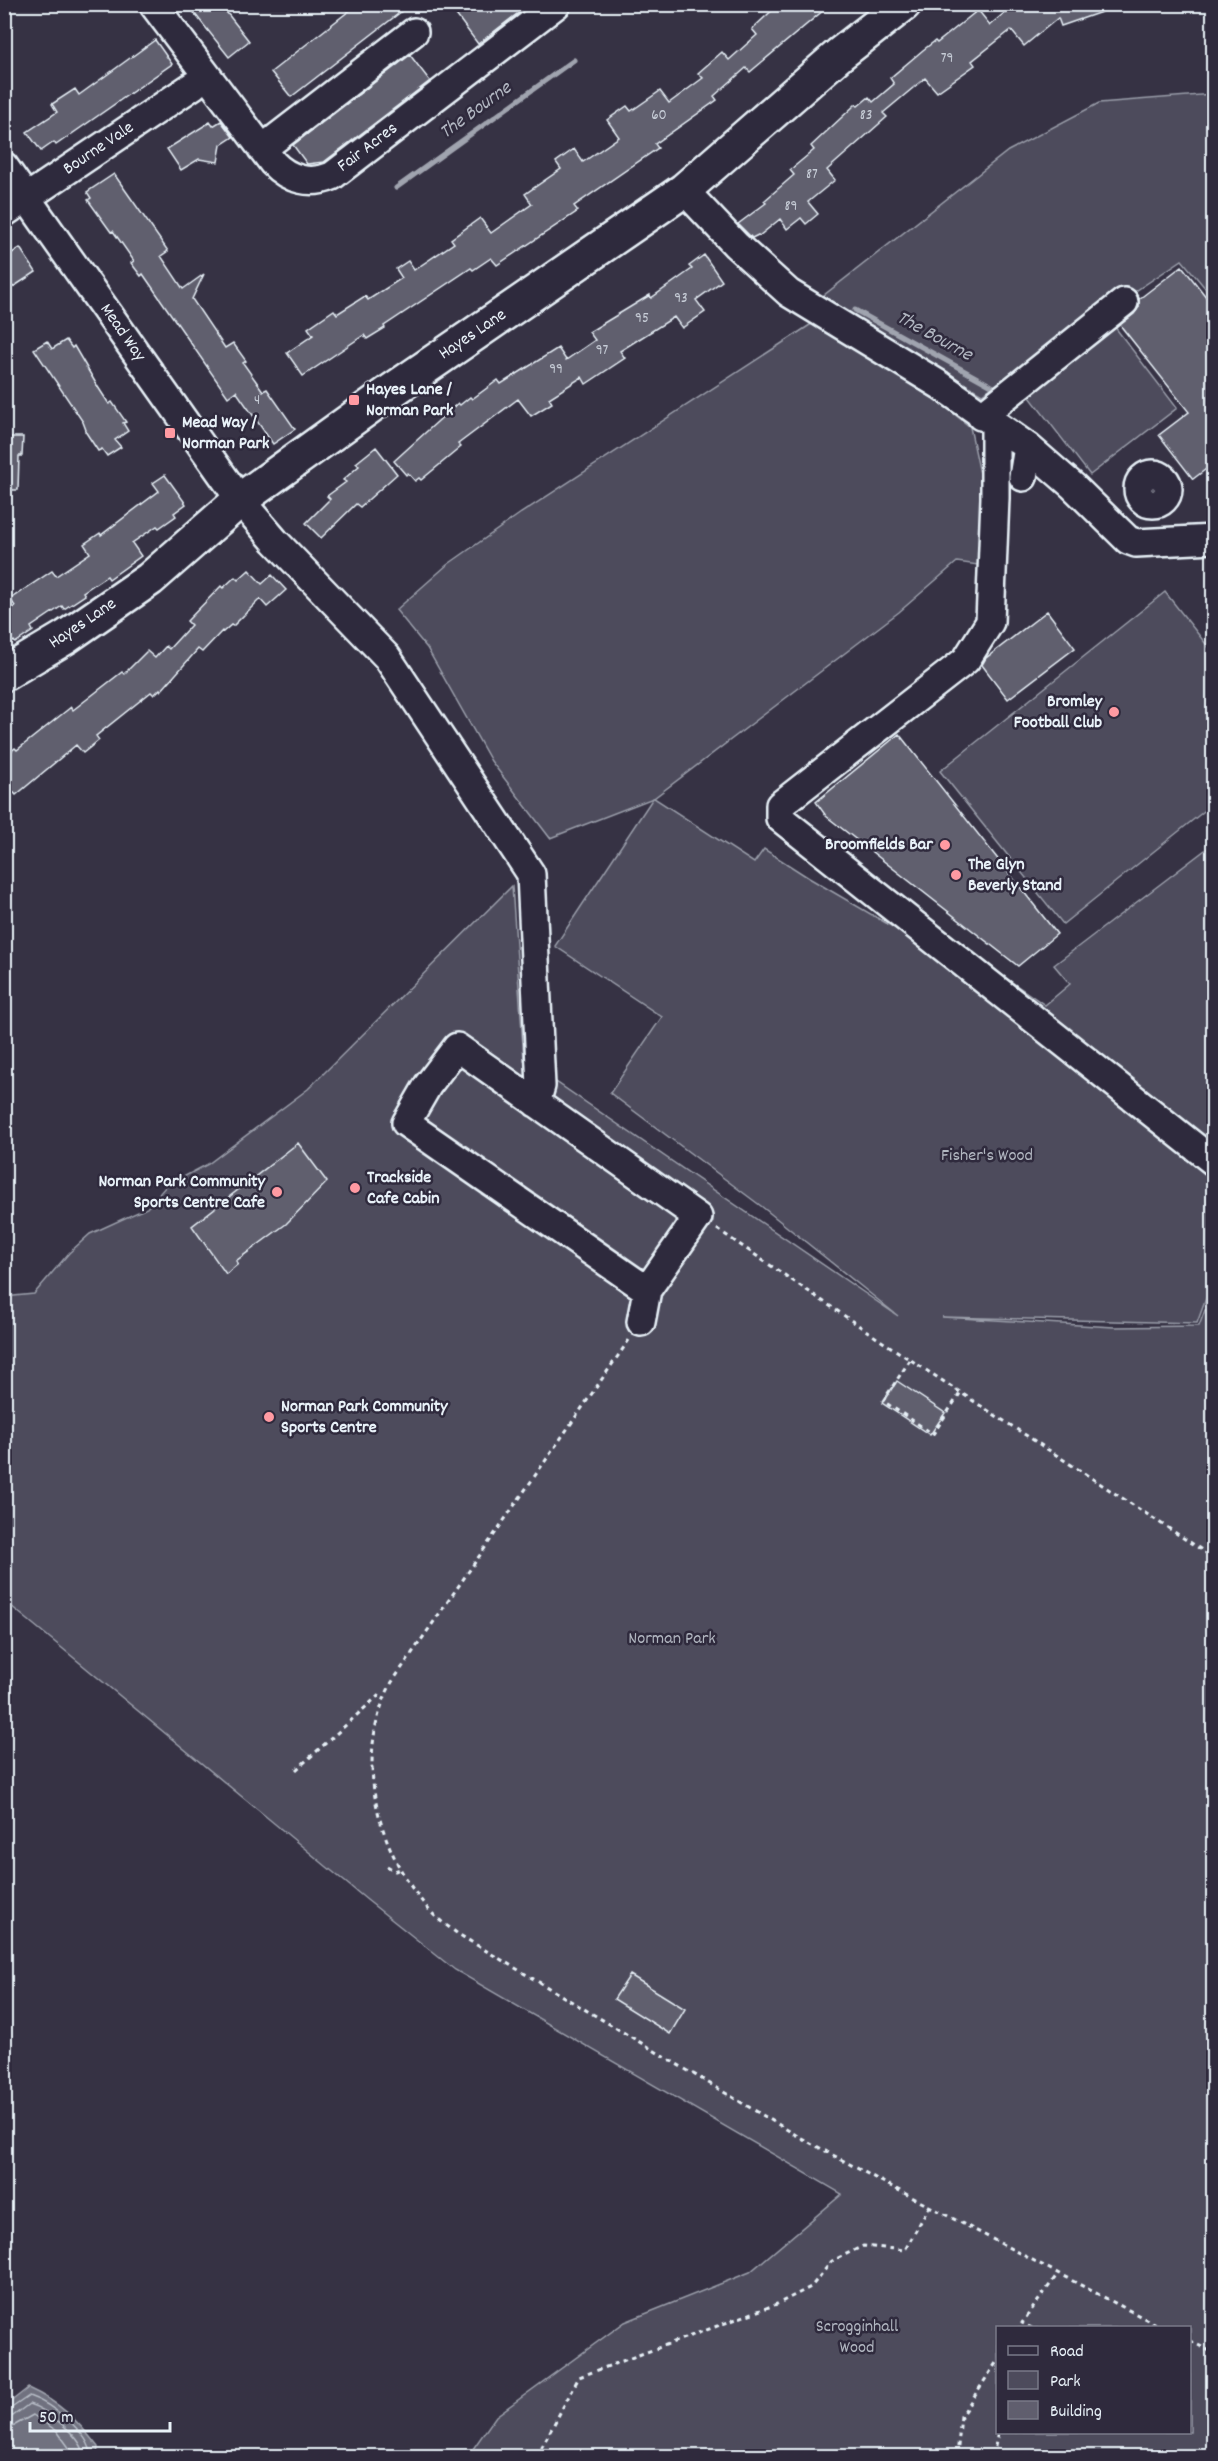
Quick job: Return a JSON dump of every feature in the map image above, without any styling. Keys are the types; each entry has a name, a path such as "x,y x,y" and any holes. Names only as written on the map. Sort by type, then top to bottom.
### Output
{"main road":[{"name":"Hayes Lane","path":"4,674 66,636 150,579 240,500 390,392 684,190 840,54 904,4"}],"street":[{"name":"Fair Acres","path":"153,4 262,149 282,172 295,178 321,181 332,176 557,4"},
{"path":"262,149 414,32"},
{"name":"Bourne Vale","path":"15,205 194,86"},
{"name":"Mead Way","path":"4,166 15,205 240,500 275,541 387,657 531,874 541,1086 536,1103"},
{"path":"684,190 736,245 789,293 940,385 1028,447 1073,486 1128,540 1136,543 1214,539"},
{"path":"988,420 1124,302"},
{"path":"988,420 995,498 990,622 966,660 780,805 780,818 1214,1161"},
{"path":"1023,477 1028,447"},
{"path":"1101,514 1126,494 1137,490"},
{"path":"641,1322 647,1290 698,1217 457,1047 428,1085 406,1123 647,1290"}],"path":[{"path":"698,1217 910,1360 1214,1558"},
{"path":"641,1322 383,1698 372,1738 372,1779 375,1800 386,1838 400,1869 430,1912 458,1934 796,2135 929,2207 1159,2326"},
{"path":"910,1360 883,1401 933,1434 960,1392"},
{"path":"296,1770 378,1696 383,1698"},
{"path":"387,1866 395,1871 400,1869"},
{"path":"537,2457 579,2377 777,2304 811,2287 832,2261 863,2246 905,2250 929,2207"},
{"path":"1020,2326 1058,2274"},
{"path":"1022,2323 1028,2326"},
{"path":"1191,2342 1214,2353"},
{"path":"957,2456 961,2416 996,2363"},
{"path":"993,2457 998,2434"}],"green space":[{"path":"1213,94 1214,283 1206,289 1182,260 982,394 819,299 1008,151 1099,103"},
{"path":"1111,322 1177,408 1090,475 1023,388"},
{"name":"Norman Park","path":"813,323 942,404 970,427 985,497 978,565 957,562 899,612 654,798 754,863 764,849 925,946 932,927 1045,1005 1070,984 1054,965 1213,844 1214,1277 1197,1323 942,1317 1114,1327 1199,1326 1205,1310 1213,1310 1213,2456 468,2456 496,2416 625,2322 750,2272 842,2194 455,1970 5,1601 4,1297 34,1294 69,1253 90,1234 147,1208 166,1186 208,1164 308,1089 512,886 524,1060 898,1316 761,1206 610,1093 662,1017 555,946 653,798 550,838 491,761 427,648 396,610 447,565 521,513"},
{"name":"Bromley Football Club","path":"1165,592 1213,653 1213,804 1063,924 940,771"}],"water":[{"path":"28,2388 59,2406 75,2420 98,2447 97,2456 5,2456 5,2406"}],"building":[{"path":"187,4 220,4 249,41 229,57"},
{"path":"358,4 411,4 291,97 271,72"},
{"path":"448,4 530,4 478,44"},
{"path":"779,4 831,4 750,72 746,68 714,96 717,100 655,144 658,148 574,206 578,211 497,265 491,258 473,270 471,268 384,326 385,328 367,339 364,335 303,376 287,353 313,335 308,328 334,310 337,314 365,296 368,300 402,278 396,269 408,261 414,270 454,243 451,239 480,218 491,233 532,204 525,194 561,169 556,162 574,149 583,162 619,137 607,120 627,106 631,111 660,91 669,103 703,78 698,73 722,52 729,60 757,35 752,29"},
{"path":"1015,4 1116,4 1116,7 1061,26 1058,18 1024,46 1011,30 972,61 975,65 937,92 925,78 883,113 887,117 827,170 835,180 808,202 818,214 806,224 801,218 787,229 780,219 759,236 752,238 738,224 766,203 764,201 794,175 790,170 814,150 811,146 856,104 858,106 869,97 873,102 894,84 890,78 923,50 935,41 937,43 978,10 990,25"},
{"path":"155,40 172,64 56,145 54,142 41,151 27,132 57,112 52,104 75,89 79,95"},
{"path":"410,55 430,81 324,162 307,164 293,145"},
{"path":"221,121 233,137 221,145 218,162 199,159 181,170 167,149 210,122 213,126"},
{"path":"114,174 168,251 161,256 183,289 204,274 192,299 225,348 233,343 246,361 243,363 263,391 267,389 295,429 273,444 236,391 228,397 143,274 141,276 131,263 134,261 113,231 111,232 88,200 91,198 87,192"},
{"path":"20,248 36,272 4,293 4,258"},
{"path":"704,255 722,281 696,300 705,312 682,328 674,317 620,351 625,358 586,384 582,377 549,398 552,403 531,416 518,399 458,444 461,447 421,480 419,478 415,481 408,473 406,475 394,461 458,403 460,405 470,397 472,399 498,380 501,384 558,348 566,360 595,340 589,332 650,295 651,298 692,269 689,266"},
{"path":"1182,266 1214,307 1214,463 1193,479 1159,435 1189,412 1120,325 1134,314 1139,307 1139,299"},
{"path":"66,340 72,348 74,346 109,404 112,402 126,422 123,423 128,431 115,440 121,447 107,456 102,449 98,451 85,431 83,422 34,349 47,341 52,349"},
{"path":"5,437 23,437 22,456 19,456 18,490 4,490"},
{"path":"376,447 397,474 360,507 356,504 321,538 306,523 330,499 327,496 346,482 343,480 359,466 356,463"},
{"path":"165,475 186,504 174,513 176,516 132,543 141,556 109,579 107,576 83,592 85,595 64,609 62,606 31,627 33,631 15,643 14,641 4,647 4,614 15,606 10,599 52,571 56,576 90,553 84,544 100,533 101,535 159,491 153,483"},
{"path":"249,570 262,584 272,575 286,590 267,607 260,599 233,626 222,631 202,652 198,649 161,691 160,689 154,695 151,692 96,736 99,740 83,753 76,745 16,795 4,782 4,757 15,748 17,750 71,707 73,710 122,672 124,674 147,651 155,658 166,646 169,649 191,625 187,621 221,586 223,588 235,577 238,580"},
{"path":"1047,611 1075,648 1008,699 982,665 986,658"},
{"name":"The Glyn Beverly Stand","path":"899,734 1057,934 1018,966 826,816 816,802"},
{"path":"298,1143 327,1182 286,1224 236,1261 238,1264 226,1274 192,1226"},
{"path":"897,1381 945,1413 930,1435 882,1403"},
{"path":"630,1975 685,2009 670,2034 614,1999"}],"waterway":[{"name":"The Bourne","path":"396,188 574,60"},
{"name":"The Bourne","path":"855,310 999,390"}],"place":[{"name":"Hayes Lane / Norman Park","path":"354,400"},
{"name":"Mead Way / Norman Park","path":"170,433"},
{"name":"Bromley Football Club","path":"1114,712"},
{"name":"Broomfields Bar","path":"945,845"},
{"name":"The Glyn Beverly Stand","path":"956,875"},
{"name":"Trackside Cafe Cabin","path":"355,1188"},
{"name":"Norman Park Community Sports Centre Cafe","path":"277,1192"},
{"name":"Norman Park Community Sports Centre","path":"269,1417"}],"park label":[{"name":"Fisher's Wood","path":"987,1156"},
{"name":"Scrogginhall Wood","path":"857,2337"}]}
